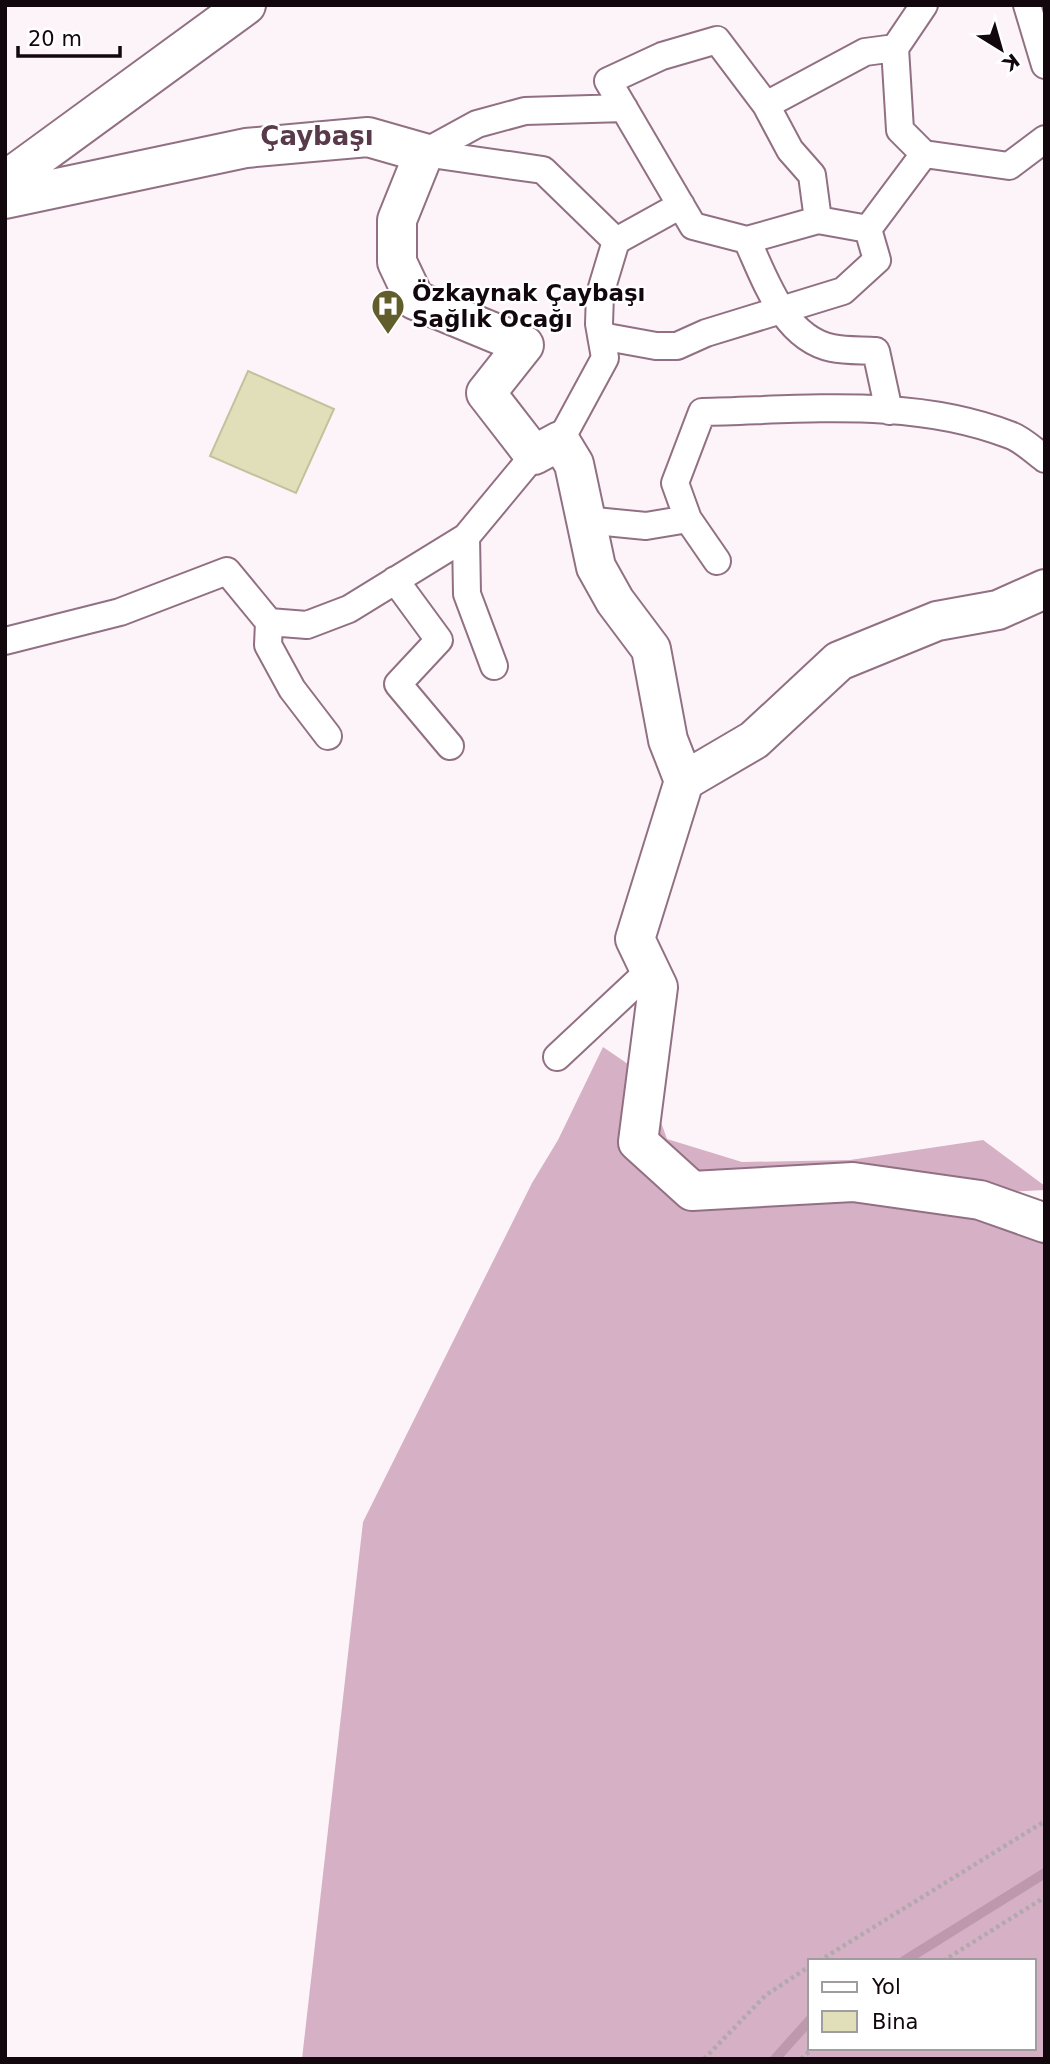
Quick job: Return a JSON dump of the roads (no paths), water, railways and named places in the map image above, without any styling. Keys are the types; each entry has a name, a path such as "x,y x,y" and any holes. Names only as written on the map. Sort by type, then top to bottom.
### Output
{"street":[{"path":"5,181 246,5"},
{"path":"924,5 895,48 900,130 924,154 1009,166 1045,139"},
{"path":"1027,5 1045,65"},
{"path":"818,219 812,175 790,150 766,105 717,40 662,56 608,81 693,226 747,240 818,219 868,229"},
{"path":"766,105 865,52 895,48"},
{"path":"624,108 525,111 477,124 424,153 397,220 397,262 415,300 524,345 486,393 547,448 574,464 596,567 615,601 650,649 668,740 684,781 635,939 658,987 638,1142 692,1191 853,1182 980,1200 1045,1223"},
{"path":"5,199 246,148 368,137 424,153 543,170 616,240"},
{"path":"868,229 924,154"},
{"path":"269,622 307,625 349,609 466,537 547,448 605,358 601,336 600,294 616,240 681,205"},
{"path":"601,336 656,346 677,346 706,333 784,312 843,291 877,260 868,229"},
{"path":"747,240 772,294 800,334 831,348 876,351 889,411"},
{"path":"717,561 688,519 675,483 702,412 932,412 1012,435 1045,459"},
{"path":"585,520 646,526 688,519"},
{"path":"466,537 467,594 494,666"},
{"path":"5,641 120,612 227,571 269,622 268,645 292,688 328,736"},
{"path":"395,580 439,640 398,684 450,746"},
{"path":"684,781 754,740 839,661 937,621 998,610 1045,590"},
{"path":"556,1057 650,970"}],"waterway":[{"path":"907,1959 1045,1873"},
{"path":"775,2059 808,2022"}],"place":[{"name":"Özkaynak Çaybaşı Sağlık Ocağı","path":"388,336"}],"district":[{"name":"Çaybaşı","path":"317,136"}]}
